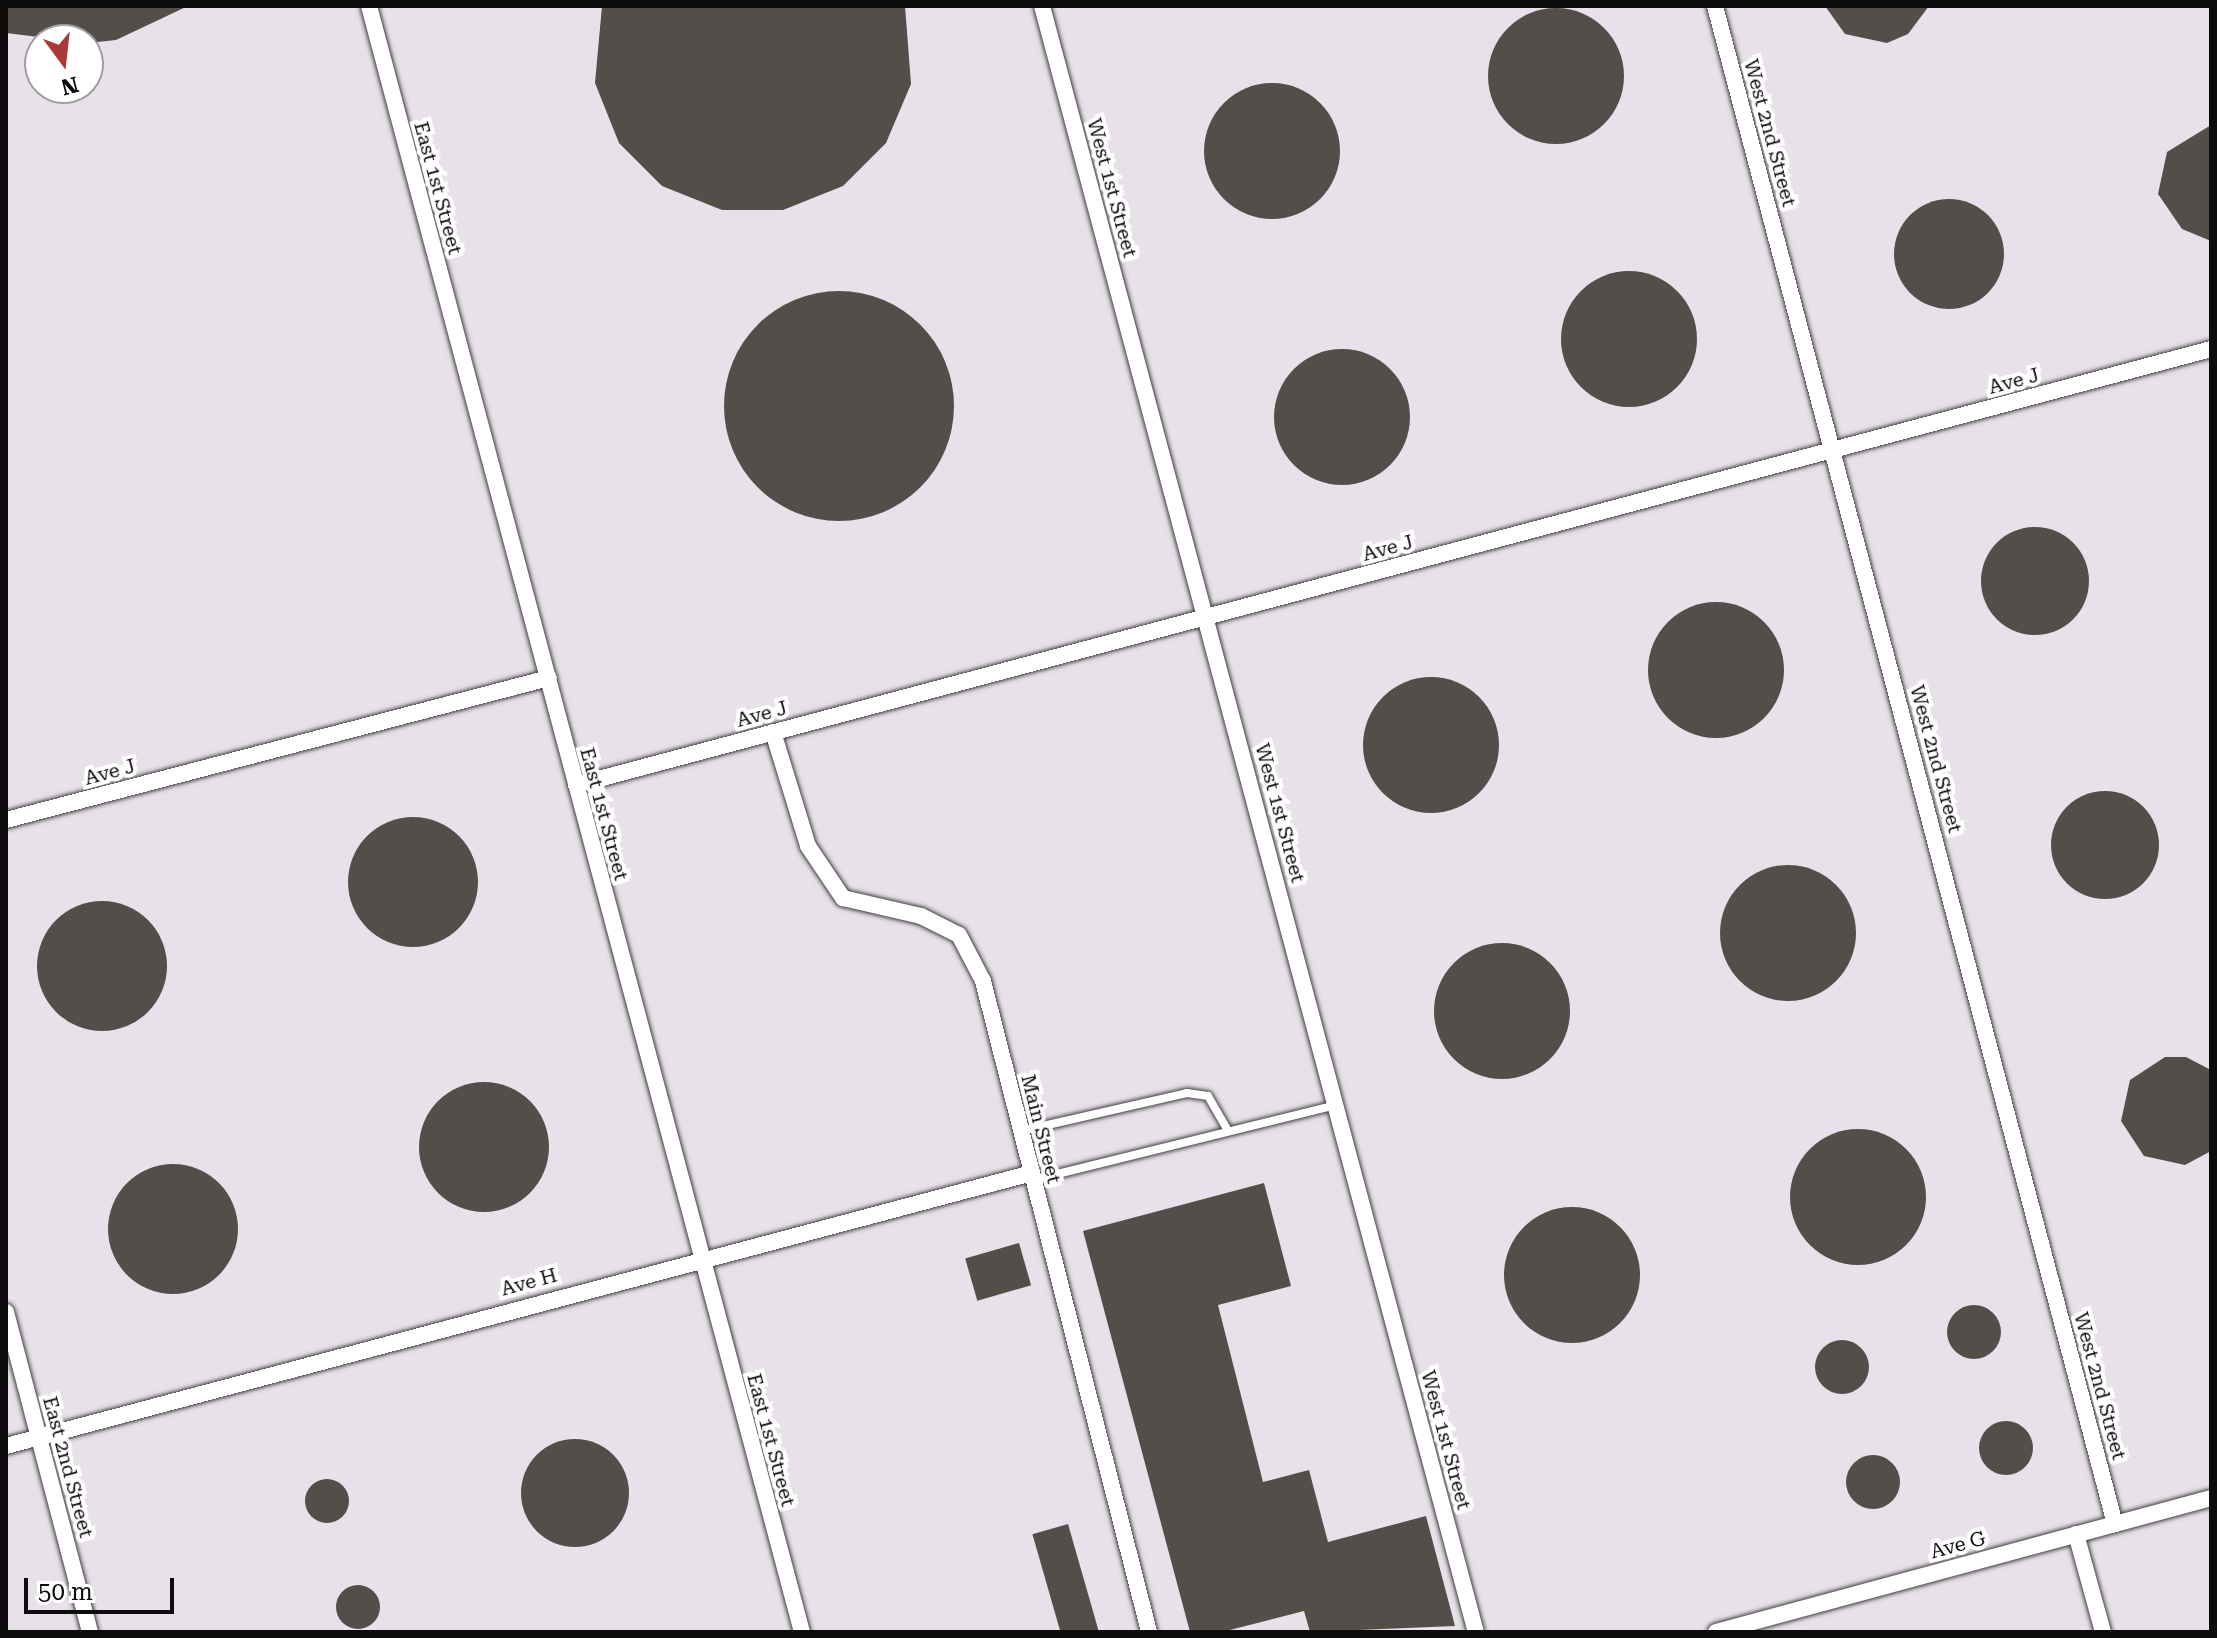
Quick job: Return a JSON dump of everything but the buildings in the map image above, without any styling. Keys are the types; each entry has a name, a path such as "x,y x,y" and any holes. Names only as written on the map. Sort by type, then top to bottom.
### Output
{"street":[{"name":"East 1st Street","path":"369,6 802,1632"},
{"name":"West 1st Street","path":"1042,6 1208,617 1476,1632"},
{"name":"West 2nd Street","path":"1715,6 2115,1524"},
{"name":"Ave J","path":"576,785 2211,349"},
{"name":"Ave J","path":"6,820 549,678"},
{"name":"Main Street","path":"773,732 808,846 843,898 921,916 959,935 983,981 1149,1632"},
{"name":"Ave H","path":"6,1446 700,1256 1032,1176"},
{"name":"East 2nd Street","path":"6,1312 90,1632"},
{"name":"Ave G","path":"1716,1632 2211,1498"},
{"path":"2076,1534 2103,1632"}],"lane":[{"path":"1021,1131 1187,1093 1208,1096 1227,1129"},
{"path":"1032,1176 1337,1105"}],"shaded area":[{"path":"6,6 2211,6 2211,1632 6,1632"}]}
